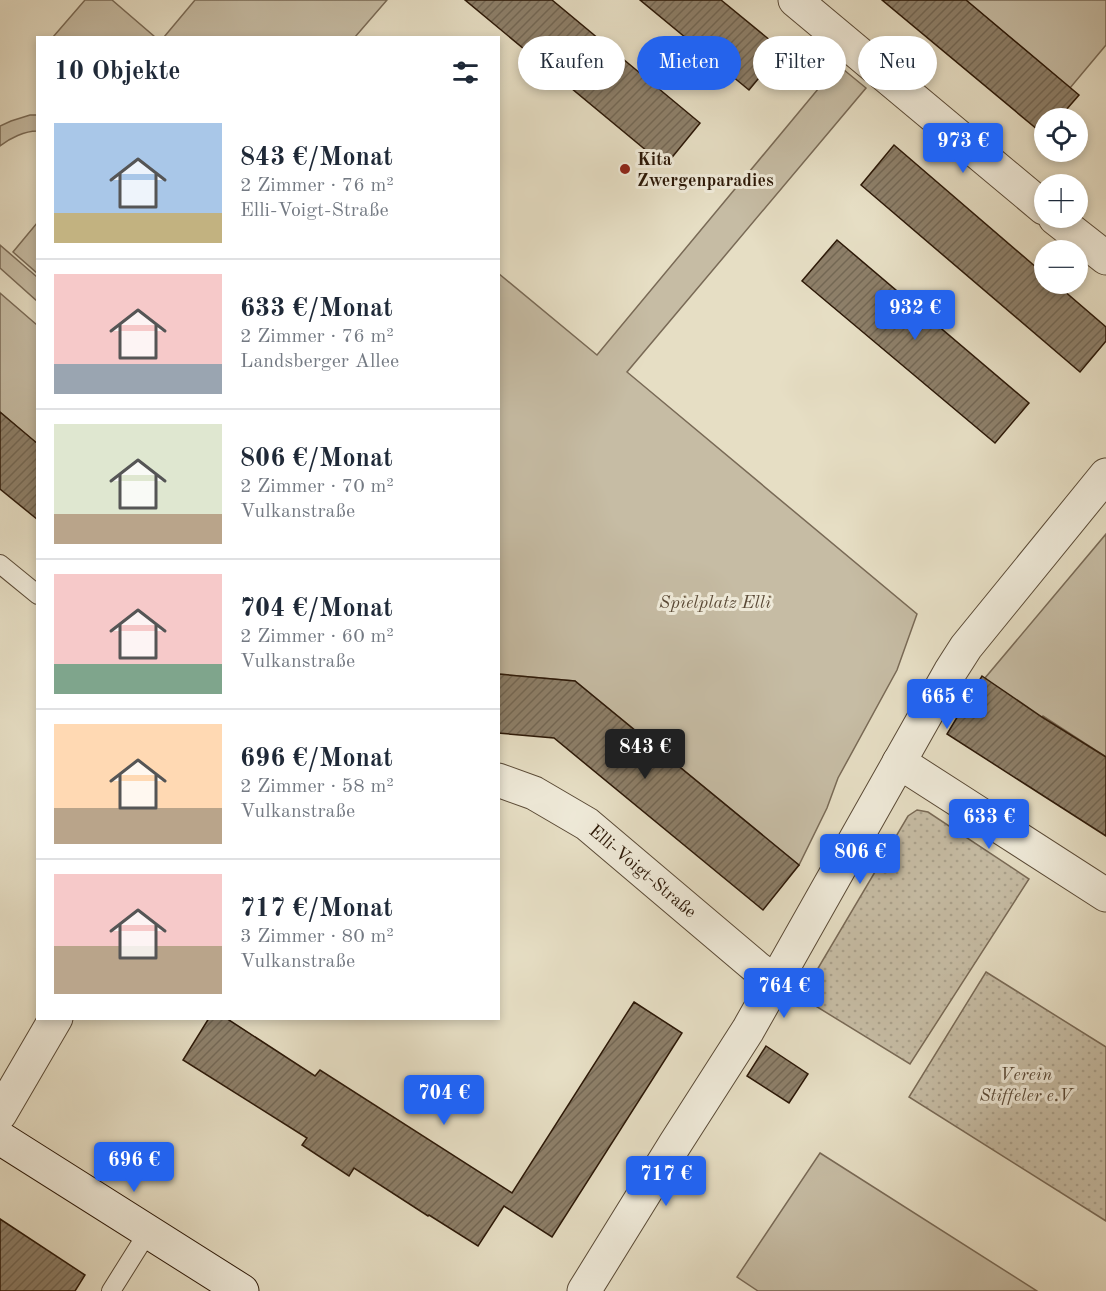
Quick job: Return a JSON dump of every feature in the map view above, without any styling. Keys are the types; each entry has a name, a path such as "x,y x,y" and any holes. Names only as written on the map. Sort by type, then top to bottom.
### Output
{"street":[{"path":"795,0 1034,200"},
{"path":"1073,228 1101,244"},
{"path":"584,1291 748,1030 950,672 966,647 1106,475"},
{"path":"899,762 1106,895"},
{"name":"Elli-Voigt-Straße","path":"500,781 534,793 587,824 776,982"},
{"path":"0,1114 55,1020"},
{"path":"0,1138 242,1291"}],"lane":[{"path":"0,564 36,593"},
{"path":"111,1291 148,1232"}],"green space":[{"path":"85,0 112,0 154,36 54,36"},
{"path":"195,0 387,0 356,36 165,36"},
{"path":"965,0 1106,0 1106,45 1070,88"},
{"name":"Spielplatz Elli","path":"846,72 858,81 858,90 864,90 627,372 917,614 897,670 838,778 827,808 799,865 575,681 500,674 500,275 597,355 817,90 846,90"},
{"path":"36,115 36,131 8,140 0,146 0,126"},
{"path":"36,224 36,272 13,252"},
{"path":"0,245 36,276 36,300 0,268"},
{"path":"0,293 36,324 36,443 0,412"},
{"path":"1106,534 1106,757 1043,716 1038,722 985,678"},
{"path":"917,810 928,812 1029,879 910,1064 801,997 908,816"},
{"name":"Verein Stiffeler e.V","path":"986,972 1106,1047 1106,1221 909,1097"},
{"path":"820,1153 1037,1291 758,1291 737,1277"}],"building":[{"path":"465,0 552,0 595,36 518,36 518,44"},
{"path":"640,0 721,0 765,36 753,36 753,85 749,90 741,83 741,36 684,36"},
{"path":"882,0 966,0 1079,95 1068,108 1034,108 1034,127 937,46 937,36 925,36"},
{"path":"625,61 637,71 637,90 660,90 700,123 665,166 573,90 625,90"},
{"path":"894,145 1034,265 1034,294 1068,294 1106,327 1106,341 1080,372 861,185"},
{"path":"837,240 1029,403 995,443 802,281"},
{"path":"0,412 36,442 36,518 0,489"},
{"path":"500,674 575,681 799,865 763,910 554,738 500,733"},
{"path":"982,676 1106,757 1106,836 947,734"},
{"path":"634,1002 682,1033 552,1237 504,1206 478,1246 354,1168 349,1176 302,1145 307,1138 183,1060 208,1020 229,1020 315,1076 320,1070 512,1193"},
{"path":"766,1046 808,1074 789,1103 747,1076"},
{"path":"0,1219 85,1275 75,1291 0,1291"}],"place":[{"name":"Kita Zwergenparadies","path":"625,169"}]}
